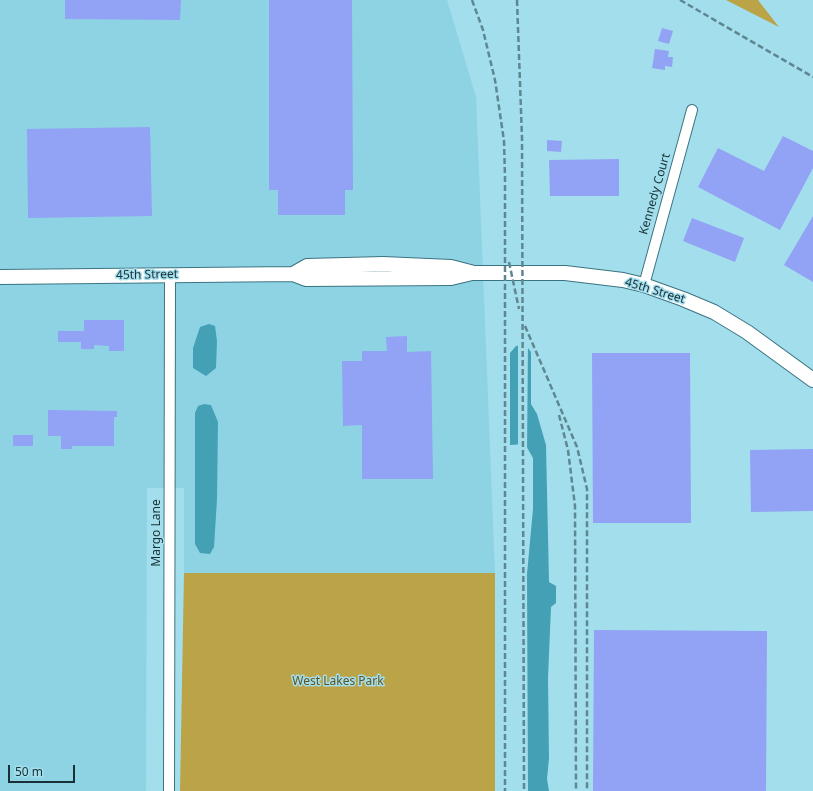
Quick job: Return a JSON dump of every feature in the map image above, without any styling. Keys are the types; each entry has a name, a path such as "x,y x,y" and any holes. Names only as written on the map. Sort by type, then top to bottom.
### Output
{"main road":[{"name":"45th Street","path":"0,277 293,274 306,279 452,278 474,273 565,273 598,276 644,285 714,312 747,332 813,380"}],"street":[{"name":"Kennedy Court","path":"644,285 692,110"},
{"name":"Margo Lane","path":"169,791 170,275"}],"shaded area":[{"path":"0,0 447,0 476,97 495,573 184,573 184,488 147,488 146,791 0,791"},
{"path":"209,324 215,326 217,341 216,368 206,376 193,368 193,348 200,327"},
{"path":"525,344 531,352 531,404 537,414 546,445 549,582 556,586 556,603 551,607 548,678 549,758 547,779 549,791 528,791 527,574 533,509 533,458 525,444 510,445 510,353 516,346"},
{"path":"204,404 211,405 218,422 217,499 214,547 210,554 200,553 195,544 195,413 198,406"}],"green space":[{"path":"726,0 758,0 779,27"},
{"name":"West Lakes Park","path":"184,573 495,573 495,791 180,791"}],"pier":[{"path":"526,342 528,344 527,453 524,446 518,446 518,343"}],"building":[{"path":"65,0 181,0 180,20 65,19"},
{"path":"269,0 352,0 353,190 345,190 345,215 278,215 278,190 269,190"},
{"path":"662,28 673,31 669,44 658,41"},
{"path":"655,49 669,51 668,57 673,57 672,67 665,66 665,70 652,68"},
{"path":"150,127 152,216 28,218 27,129"},
{"path":"783,136 813,151 813,168 780,230 698,187 718,148 764,171"},
{"path":"547,140 562,141 561,152 547,151"},
{"path":"619,159 619,196 550,196 549,160"},
{"path":"813,216 813,282 784,265"},
{"path":"692,218 744,238 735,262 683,241"},
{"path":"84,320 124,320 124,351 109,351 109,346 94,345 94,349 81,349 81,342 58,342 58,331 84,331"},
{"path":"407,336 407,352 431,351 433,479 362,479 362,425 343,426 342,361 362,361 362,351 387,351 386,337"},
{"path":"592,353 690,353 691,523 593,523"},
{"path":"48,410 117,411 117,417 114,417 114,446 72,446 72,449 61,449 61,436 48,436"},
{"path":"13,435 33,435 33,446 13,446"},
{"path":"813,449 813,511 751,512 750,450"},
{"path":"594,630 767,631 766,791 593,791"}],"railway":[{"path":"472,0 483,30 495,80 504,141 505,791"},
{"path":"517,0 522,138 524,791"},
{"path":"680,0 813,77"},
{"path":"509,262 519,309"},
{"path":"525,326 577,447 587,489 587,791"},
{"path":"559,415 568,450 575,506 576,791"}]}
